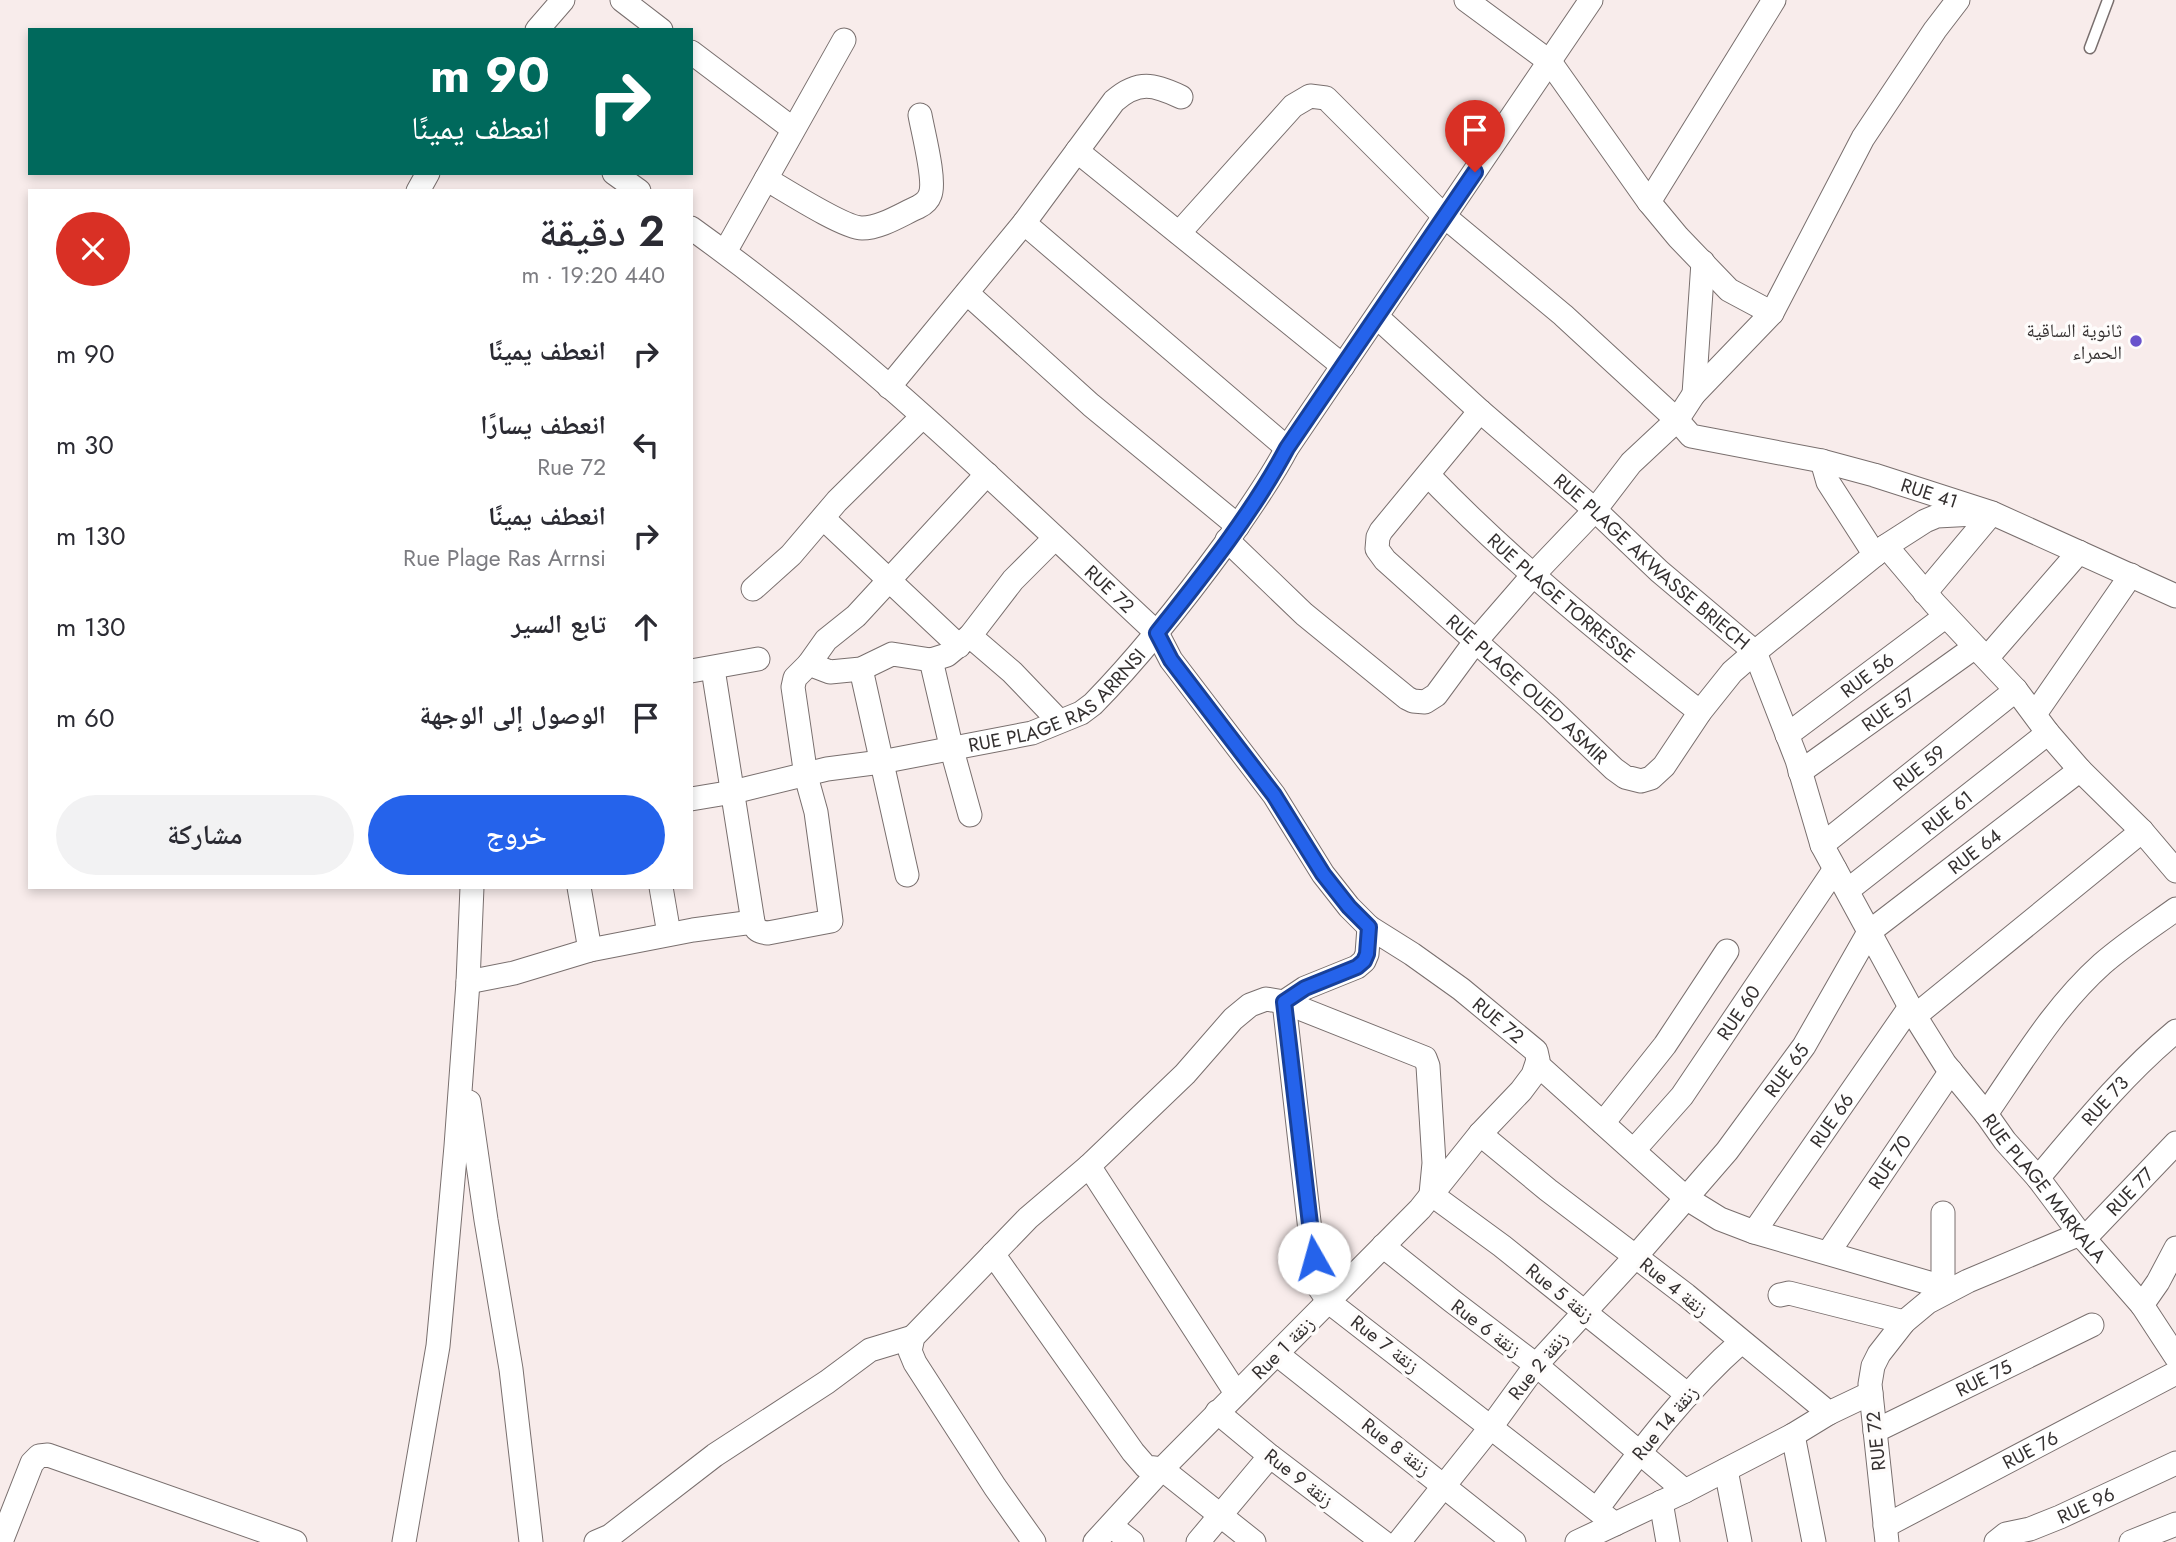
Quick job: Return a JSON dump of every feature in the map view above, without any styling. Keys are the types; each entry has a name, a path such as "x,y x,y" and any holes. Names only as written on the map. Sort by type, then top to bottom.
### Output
{"street":[{"path":"539,28 563,0"},
{"path":"622,0 658,28"},
{"path":"1466,0 1550,62 1648,202 1678,237 1730,290 1772,313"},
{"name":"RUE PLAGE RAS ARRNSI","path":"693,799 806,776 827,769 952,750 1032,733 1081,713 1093,704 1157,633 1233,533 1275,471 1287,448 1591,0"},
{"path":"1648,202 1774,0"},
{"path":"967,292 1233,533 1304,614 1407,698 1425,702 1436,695 1475,642 1595,510 1631,463 1677,420 1693,394 1772,313 1863,138 1958,0"},
{"path":"724,252 844,40"},
{"path":"693,54 793,129"},
{"path":"889,387 1024,223 1114,101 1135,87 1146,86 1157,87 1181,97"},
{"name":"RUE 41","path":"1179,233 1293,106 1310,96 1326,98 1444,216 1563,315 1691,436 1822,461 1992,513 2176,596"},
{"path":"766,178 846,224 864,228 874,226 918,207 928,200 931,194 932,181 919,115"},
{"path":"1077,151 1343,366"},
{"path":"617,175 636,189"},
{"path":"1024,223 1287,448"},
{"name":"RUE 72","path":"693,229 795,306 889,387 987,474 1157,633 1178,670 1274,795 1323,874 1349,907 1369,927 1461,989 1686,1198 1720,1219 1754,1232 1946,1288"},
{"path":"1693,394 1703,262"},
{"name":"RUE PLAGE AKWASSE BRIECH","path":"1377,317 1480,411 1595,510 1659,571 1755,652 1787,734 1822,845 1913,1012"},
{"name":"RUE PLAGE OUED ASMIR","path":"1480,411 1429,476 1386,524 1378,537 1377,549 1475,642 1625,777 1641,781 1651,778 1664,766 1700,712"},
{"path":"753,589 791,555 837,501 922,417"},
{"path":"1822,461 1828,482 1881,551 1981,652 2016,690 2080,770 2143,831 2176,871"},
{"path":"758,659 702,670 733,792 753,922 755,929 768,933 829,923 832,919 816,812 806,776 793,687 795,678 826,640 856,616 987,474"},
{"name":"RUE PLAGE TORRESSE","path":"1429,476 1462,510 1534,574 1619,648 1700,712"},
{"path":"1700,712 1732,673 1755,652 1881,551 1925,521 1937,516 1992,513"},
{"path":"1925,593 1992,513"},
{"path":"823,518 888,581 965,641 1007,667 1059,721"},
{"path":"809,664 830,672 861,669 892,654 930,660 947,654 965,641 1013,580 1055,538"},
{"path":"1981,652 2079,552"},
{"path":"2035,714 2131,575"},
{"name":"RUE 56","path":"1787,734 1946,616"},
{"name":"RUE 57","path":"1800,772 1981,652"},
{"path":"930,660 970,815"},
{"path":"861,669 907,875"},
{"name":"RUE 59","path":"1822,845 2016,690"},
{"name":"RUE 61","path":"1848,890 2048,733"},
{"name":"RUE 64","path":"1869,932 2080,770"},
{"name":"RUE 66","path":"1754,1232 1913,1012 2143,831"},
{"name":"RUE 60","path":"1634,1150 1682,1096 1835,869"},
{"path":"404,1542 438,1346 468,982 472,889"},
{"path":"579,889 590,950"},
{"path":"661,889 668,934"},
{"path":"1986,1114 2050,1019 2102,964 2176,909"},
{"path":"468,982 514,973 590,950 668,934 753,922"},
{"path":"1284,1002 1305,988 1357,967 1364,961 1369,927"},
{"name":"RUE 65","path":"1686,1198 1727,1151 1804,1046 1869,932"},
{"path":"1603,1123 1665,1045 1727,951"},
{"path":"596,1542 610,1536 715,1455 827,1382 870,1350 913,1337 1028,1219 1089,1166 1185,1074 1250,1005 1266,999 1284,1002 1425,1058 1428,1066 1434,1163 1431,1194"},
{"name":"Rue 7 زنقة","path":"1284,1002 1317,1283 1329,1301 1615,1524"},
{"name":"RUE PLAGE MARKALA","path":"1913,1012 1951,1072 2082,1236 2142,1305 2176,1357"},
{"name":"RUE 73","path":"2038,1178 2114,1088 2144,1057 2176,1031"},
{"path":"462,1057 511,1369 531,1542"},
{"name":"Rue 1 زنقة","path":"1103,1534 1161,1469 1383,1246 1431,1194 1480,1134 1533,1076 1537,1058"},
{"name":"RUE 70","path":"1828,1253 1951,1072"},
{"name":"Rue 4 زنقة","path":"1480,1134 1548,1190 1636,1256 1829,1413"},
{"name":"RUE 77","path":"2082,1236 2176,1143"},
{"path":"1089,1166 1236,1394"},
{"name":"Rue 5 زنقة","path":"1431,1194 1502,1246 1688,1395"},
{"name":"Rue 2 زنقة","path":"1399,1542 1491,1427 1536,1365 1686,1198"},
{"path":"1943,1213 1946,1288"},
{"name":"RUE 72","path":"1889,1537 1874,1431 1870,1377 1873,1366 1904,1322 1946,1288 2082,1236"},
{"name":"Rue 6 زنقة","path":"1383,1246 1536,1365 1685,1491"},
{"path":"2142,1305 2176,1248"},
{"path":"993,1254 1146,1467 1161,1469 1254,1542"},
{"path":"1780,1295 1789,1293 1904,1322"},
{"name":"RUE 75","path":"1874,1431 2092,1325"},
{"path":"913,1337 910,1351 915,1363 1034,1542"},
{"name":"Rue 14 زنقة","path":"1597,1509 1640,1452 1710,1369 1741,1342"},
{"name":"Rue 8 زنقة","path":"1277,1353 1514,1542"},
{"name":"RUE 76","path":"1889,1537 2176,1373"},
{"path":"1585,1540 1726,1470 1871,1393"},
{"name":"Rue 9 زنقة","path":"1217,1412 1383,1542"},
{"path":"1793,1435 1814,1542"},
{"path":"1,1542 32,1463 39,1457 48,1455 295,1542"},
{"path":"1198,1542 1270,1456"},
{"name":"RUE 96","path":"1996,1542 2005,1534 2030,1529 2060,1517 2176,1463"},
{"path":"1726,1470 1740,1542"},
{"path":"1661,1502 1668,1542"},
{"path":"2131,1542 2176,1524"},
{"path":"1103,1534 1132,1542"}],"lane":[{"path":"2090,48 2108,0"}],"place":[{"name":"ثانوية الساقية الحمراء","path":"2136,341"}],"route":[{"path":"1314,1258 1284,1002 1305,988 1357,967 1364,961 1369,927 1323,874 1274,795 1171,660 1157,633 1238,526 1287,448 1475,172"}]}
